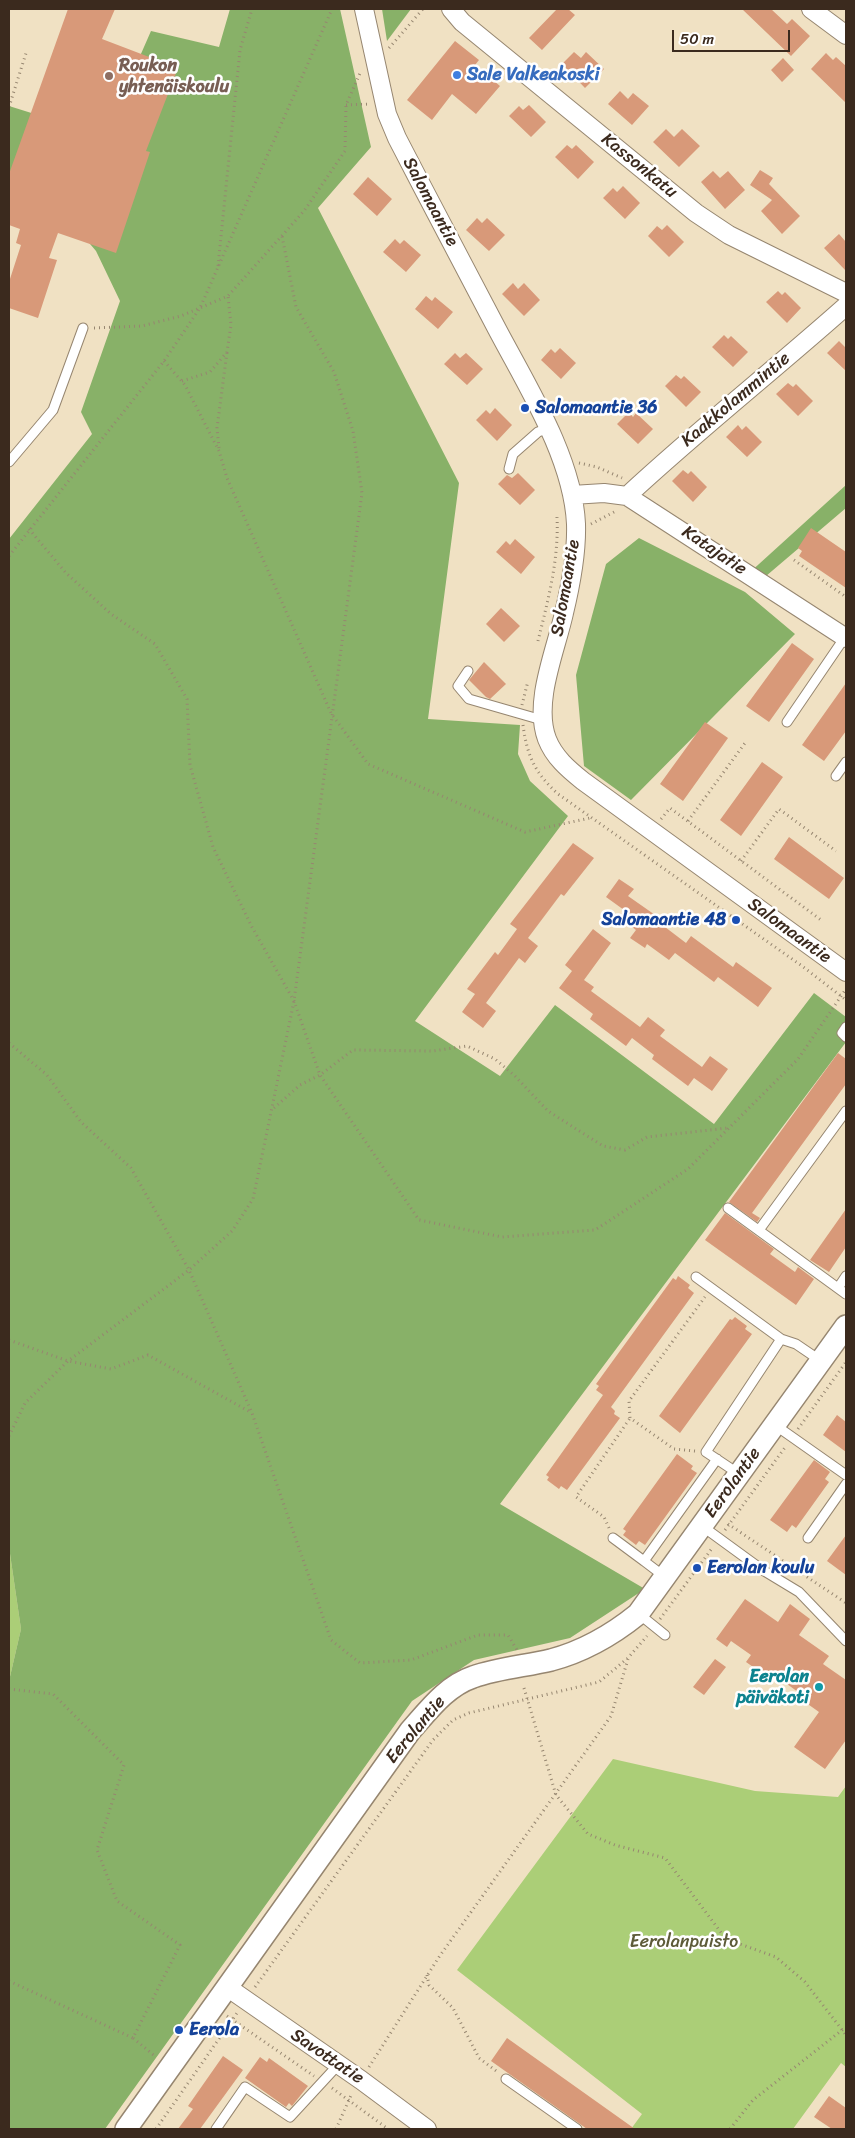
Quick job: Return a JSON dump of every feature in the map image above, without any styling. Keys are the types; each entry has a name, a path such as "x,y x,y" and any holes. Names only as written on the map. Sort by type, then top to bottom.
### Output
{"street":[{"name":"Salomaantie","path":"364,9 365,64 397,138 549,428 572,495 576,523 575,555 564,613 547,680 542,720 547,740 561,763 652,832 846,972"},
{"name":"Kassonkatu","path":"451,9 462,22 696,213 729,235 846,293"},
{"path":"811,9 846,35"},
{"name":"Kaakkolammintie","path":"625,496 689,438 772,372 846,306"},
{"name":"Katajatie","path":"572,495 604,493 625,496 846,637"},
{"name":"Eerolantie","path":"126,2129 410,1731 438,1698 472,1677 554,1659 591,1646 646,1620 665,1577 846,1326"},
{"name":"Savottatie","path":"227,1987 361,2080 427,2129"}],"lane":[{"path":"9,462 53,410 83,328"},
{"path":"509,469 513,454 538,432 549,428"},
{"path":"787,722 846,637"},
{"path":"468,671 458,686 469,699 521,712 542,720"},
{"path":"836,776 846,762"},
{"path":"846,1027 842,1033 846,1037"},
{"path":"758,1230 846,1111"},
{"path":"728,1208 846,1294"},
{"path":"838,1288 846,1276"},
{"path":"696,1278 781,1339 796,1344 821,1361"},
{"path":"739,1474 706,1452 781,1339"},
{"path":"774,1425 846,1475"},
{"path":"644,1561 717,1459"},
{"path":"808,1538 846,1484"},
{"path":"702,1526 761,1569 799,1592 846,1641"},
{"path":"613,1538 665,1577"},
{"path":"646,1620 665,1635"},
{"path":"216,2129 245,2087 290,2117 338,2065"},
{"path":"506,2079 577,2129"}],"path":[{"path":"218,269 240,50 252,9"},
{"path":"9,556 164,361 200,308 332,9"},
{"path":"83,328 142,326 181,316 228,296 304,211 345,151 346,105 365,64 393,45 423,9"},
{"path":"9,107 27,50"},
{"path":"363,79 365,64"},
{"path":"368,96 372,112"},
{"path":"346,105 370,104"},
{"path":"9,1436 25,1403 68,1360 189,1270 232,1232 253,1199 274,1108 294,1001 331,713 362,493 350,422 334,372 296,307 282,236"},
{"path":"219,451 217,428 231,325 228,296"},
{"path":"182,381 210,372 227,352"},
{"path":"164,361 182,381 219,451 228,478 331,713 368,764 525,832 591,818"},
{"path":"562,465 580,463 624,479 625,496"},
{"path":"537,643 553,574 558,540 557,508"},
{"path":"29,529 66,573 111,614 155,644 187,699 190,766 213,847 252,927 294,1001 320,1075 419,1220 502,1237 595,1230 688,1169 798,1059 846,989"},
{"path":"794,560 846,597"},
{"path":"528,680 521,712 526,749 542,779 591,818 846,1000"},
{"path":"688,822 745,743"},
{"path":"638,850 670,808 821,920"},
{"path":"742,861 779,809 836,851"},
{"path":"9,1043 47,1075 81,1122 131,1168 189,1270 252,1413 331,1640 360,1663 411,1660 478,1635 508,1635 517,1650"},
{"path":"274,1108 300,1086 320,1075 353,1050 433,1051 467,1046 495,1059 515,1076 548,1111 603,1146 625,1150 647,1137 729,1128"},
{"path":"613,1538 604,1517 576,1497 630,1418 629,1402 711,1288"},
{"path":"9,1340 68,1360 111,1369 148,1355 252,1413"},
{"path":"336,2129 348,2099 427,1975 612,1716 628,1658 646,1620 719,1538 846,1362"},
{"path":"630,1418 674,1449 706,1452"},
{"path":"729,1525 846,1603"},
{"path":"156,2129 232,2020 440,1733 453,1720 469,1713 598,1682 628,1658"},
{"path":"524,1688 556,1795 588,1834 615,1845 665,1858 726,1939 776,1957 805,1982 846,2034"},
{"path":"9,1689 53,1694 124,1765 98,1850 116,1901 180,1945 133,2038"},
{"path":"427,1975 429,1985 453,2008 479,2058 506,2079"},
{"path":"9,1981 133,2038 188,2084"},
{"path":"232,2020 348,2099 388,2129"},
{"path":"730,2129 753,2100 846,2027"}],"green space":[{"path":"230,9 340,9 371,147 318,208 459,483 428,719 520,725 518,754 530,781 568,816 415,1021 500,1076 555,1005 714,1124 814,993 846,1017 846,1042 500,1504 645,1589 570,1638 474,1660 412,1701 105,2129 9,2129 9,1681 21,1629 9,1547 9,539 92,434 81,412 120,301 96,251 58,206 9,197 9,106 105,136 151,31 219,47"},
{"path":"382,9 411,9 387,41"},
{"path":"846,485 846,508 759,582 748,574"},
{"path":"639,538 745,592 795,634 631,800 584,766 576,675 606,564"},
{"path":"9,1547 21,1629 9,1681"},
{"name":"Eerolanpuisto","path":"613,1759 755,1791 838,1797 846,1786 846,2067 841,2063 793,2129 631,2129 642,2114 457,1970"}],"building":[{"path":"68,9 115,9 102,39 178,68 146,151 150,152 116,253 58,233 49,258 57,260 38,318 9,308 9,282 21,245 16,243 20,229 9,225 9,174"},
{"path":"557,9 568,9 575,15 542,50 529,38"},
{"path":"742,9 771,9 787,24 792,19 810,36 791,56"},
{"name":"Sale Valkeakoski","path":"455,41 479,60 475,65 500,86 476,114 452,94 432,120 407,100"},
{"path":"574,52 581,58 586,52 604,69 585,88 562,64"},
{"path":"826,53 833,60 836,57 846,66 846,103 811,69"},
{"path":"783,58 794,70 782,82 771,70"},
{"path":"620,91 628,99 633,93 649,106 632,125 608,104"},
{"path":"529,105 546,122 531,137 509,116 519,106 523,110"},
{"path":"666,129 674,137 682,129 700,146 679,167 653,142"},
{"path":"567,145 572,149 576,145 594,162 578,179 555,157"},
{"path":"760,170 773,178 769,184 800,216 782,234 761,211 772,200 750,185"},
{"path":"713,171 720,178 728,171 745,190 725,209 701,182"},
{"path":"368,177 392,199 377,216 353,194"},
{"path":"623,186 640,203 625,219 603,198 613,188 617,192"},
{"path":"477,218 482,223 487,218 505,235 489,251 466,230"},
{"path":"667,225 684,242 669,257 648,236 657,226 662,230"},
{"path":"839,234 846,242 846,271 824,248"},
{"path":"395,239 400,244 404,240 421,255 406,272 383,252"},
{"path":"513,283 518,289 524,283 540,300 524,316 502,294"},
{"path":"778,291 782,295 785,292 801,308 787,323 766,302"},
{"path":"426,296 432,301 435,297 453,312 438,329 415,309"},
{"path":"724,335 728,339 731,336 748,352 733,367 712,347"},
{"path":"839,341 846,348 846,371 827,353"},
{"path":"560,348 576,363 561,379 541,360 551,349 555,353"},
{"path":"455,353 460,358 466,353 483,369 467,385 444,364"},
{"path":"676,375 681,379 684,376 701,392 686,407 665,386"},
{"path":"788,383 793,387 796,384 813,401 798,416 776,394"},
{"path":"495,408 512,425 497,441 476,420 486,410 490,414"},
{"path":"629,412 633,417 636,413 653,429 638,444 617,424"},
{"path":"738,425 742,430 746,426 762,442 747,457 726,437"},
{"path":"683,470 688,474 691,471 707,487 693,502 672,481"},
{"path":"518,473 535,490 520,505 498,484 507,475 512,478"},
{"path":"811,528 846,552 846,588 799,556 802,551 798,548"},
{"path":"515,539 535,557 521,574 496,552 506,541 510,545"},
{"path":"501,608 520,626 504,642 486,624"},
{"path":"792,643 814,659 769,722 746,706"},
{"path":"484,662 506,684 490,699 469,680"},
{"path":"846,683 846,731 824,761 802,745"},
{"path":"705,722 728,738 683,801 660,784"},
{"path":"762,762 783,777 741,836 720,820"},
{"path":"789,837 844,878 829,899 774,859"},
{"path":"573,843 594,858 564,896 561,894 528,938 538,946 525,963 519,958 486,1003 496,1011 483,1028 462,1012 475,994 467,989 495,952 498,955 517,929 510,924"},
{"path":"619,879 634,889 628,896 668,924 665,927 686,943 691,936 733,967 736,962 772,988 758,1007 718,977 714,982 675,953 669,960 647,944 645,948 630,938 636,930 619,917 624,910 606,897"},
{"path":"593,929 611,943 584,980 594,987 591,991 640,1027 648,1017 665,1030 660,1036 702,1067 710,1056 728,1069 712,1091 694,1078 688,1086 652,1059 654,1055 632,1038 626,1046 590,1019 593,1014 559,988 572,971 565,965"},
{"path":"838,1053 846,1059 846,1084 752,1213 760,1218 757,1222 729,1202"},
{"path":"846,1209 846,1247 829,1272 810,1260"},
{"path":"725,1213 774,1249 770,1254 795,1272 798,1267 814,1279 796,1305 705,1240"},
{"path":"678,1276 690,1285 688,1288 694,1293 611,1407 615,1411 614,1414 620,1418 567,1490 561,1486 559,1489 547,1480 549,1477 546,1475 603,1395 596,1390 599,1386 596,1384 673,1278 676,1280"},
{"path":"735,1317 747,1326 745,1329 752,1334 680,1433 659,1416 730,1319 732,1320"},
{"path":"837,1415 846,1422 846,1452 823,1435"},
{"path":"677,1454 693,1466 691,1469 697,1473 645,1545 639,1541 636,1545 623,1535 626,1531 623,1529"},
{"path":"814,1460 830,1472 825,1479 829,1482 796,1528 792,1525 787,1532 770,1520"},
{"path":"846,1535 846,1575 827,1561"},
{"name":"Eerolan päiväkoti","path":"745,1599 778,1622 790,1604 810,1619 799,1635 829,1656 823,1664 846,1680 846,1740 825,1769 794,1747 819,1712 795,1695 798,1692 769,1671 766,1676 746,1662 751,1655 731,1641 727,1647 716,1639"},
{"path":"715,1659 726,1667 704,1695 693,1687"},
{"path":"507,2038 635,2129 587,2129 491,2061"},
{"path":"223,2056 243,2070 200,2129 178,2129 193,2109 188,2106"},
{"path":"260,2057 267,2062 269,2058 308,2086 292,2106 289,2103 286,2107 245,2078"},
{"path":"829,2096 846,2108 846,2129 832,2129 814,2117"}],"place":[{"name":"Sale Valkeakoski","path":"457,75"},
{"name":"Roukon yhtenäiskoulu","path":"109,76"},
{"name":"Salomaantie 36","path":"525,408"},
{"name":"Salomaantie 48","path":"736,920"},
{"name":"Eerolan koulu","path":"697,1568"},
{"name":"Eerolan päiväkoti","path":"819,1687"},
{"name":"Eerola","path":"179,2030"}]}
